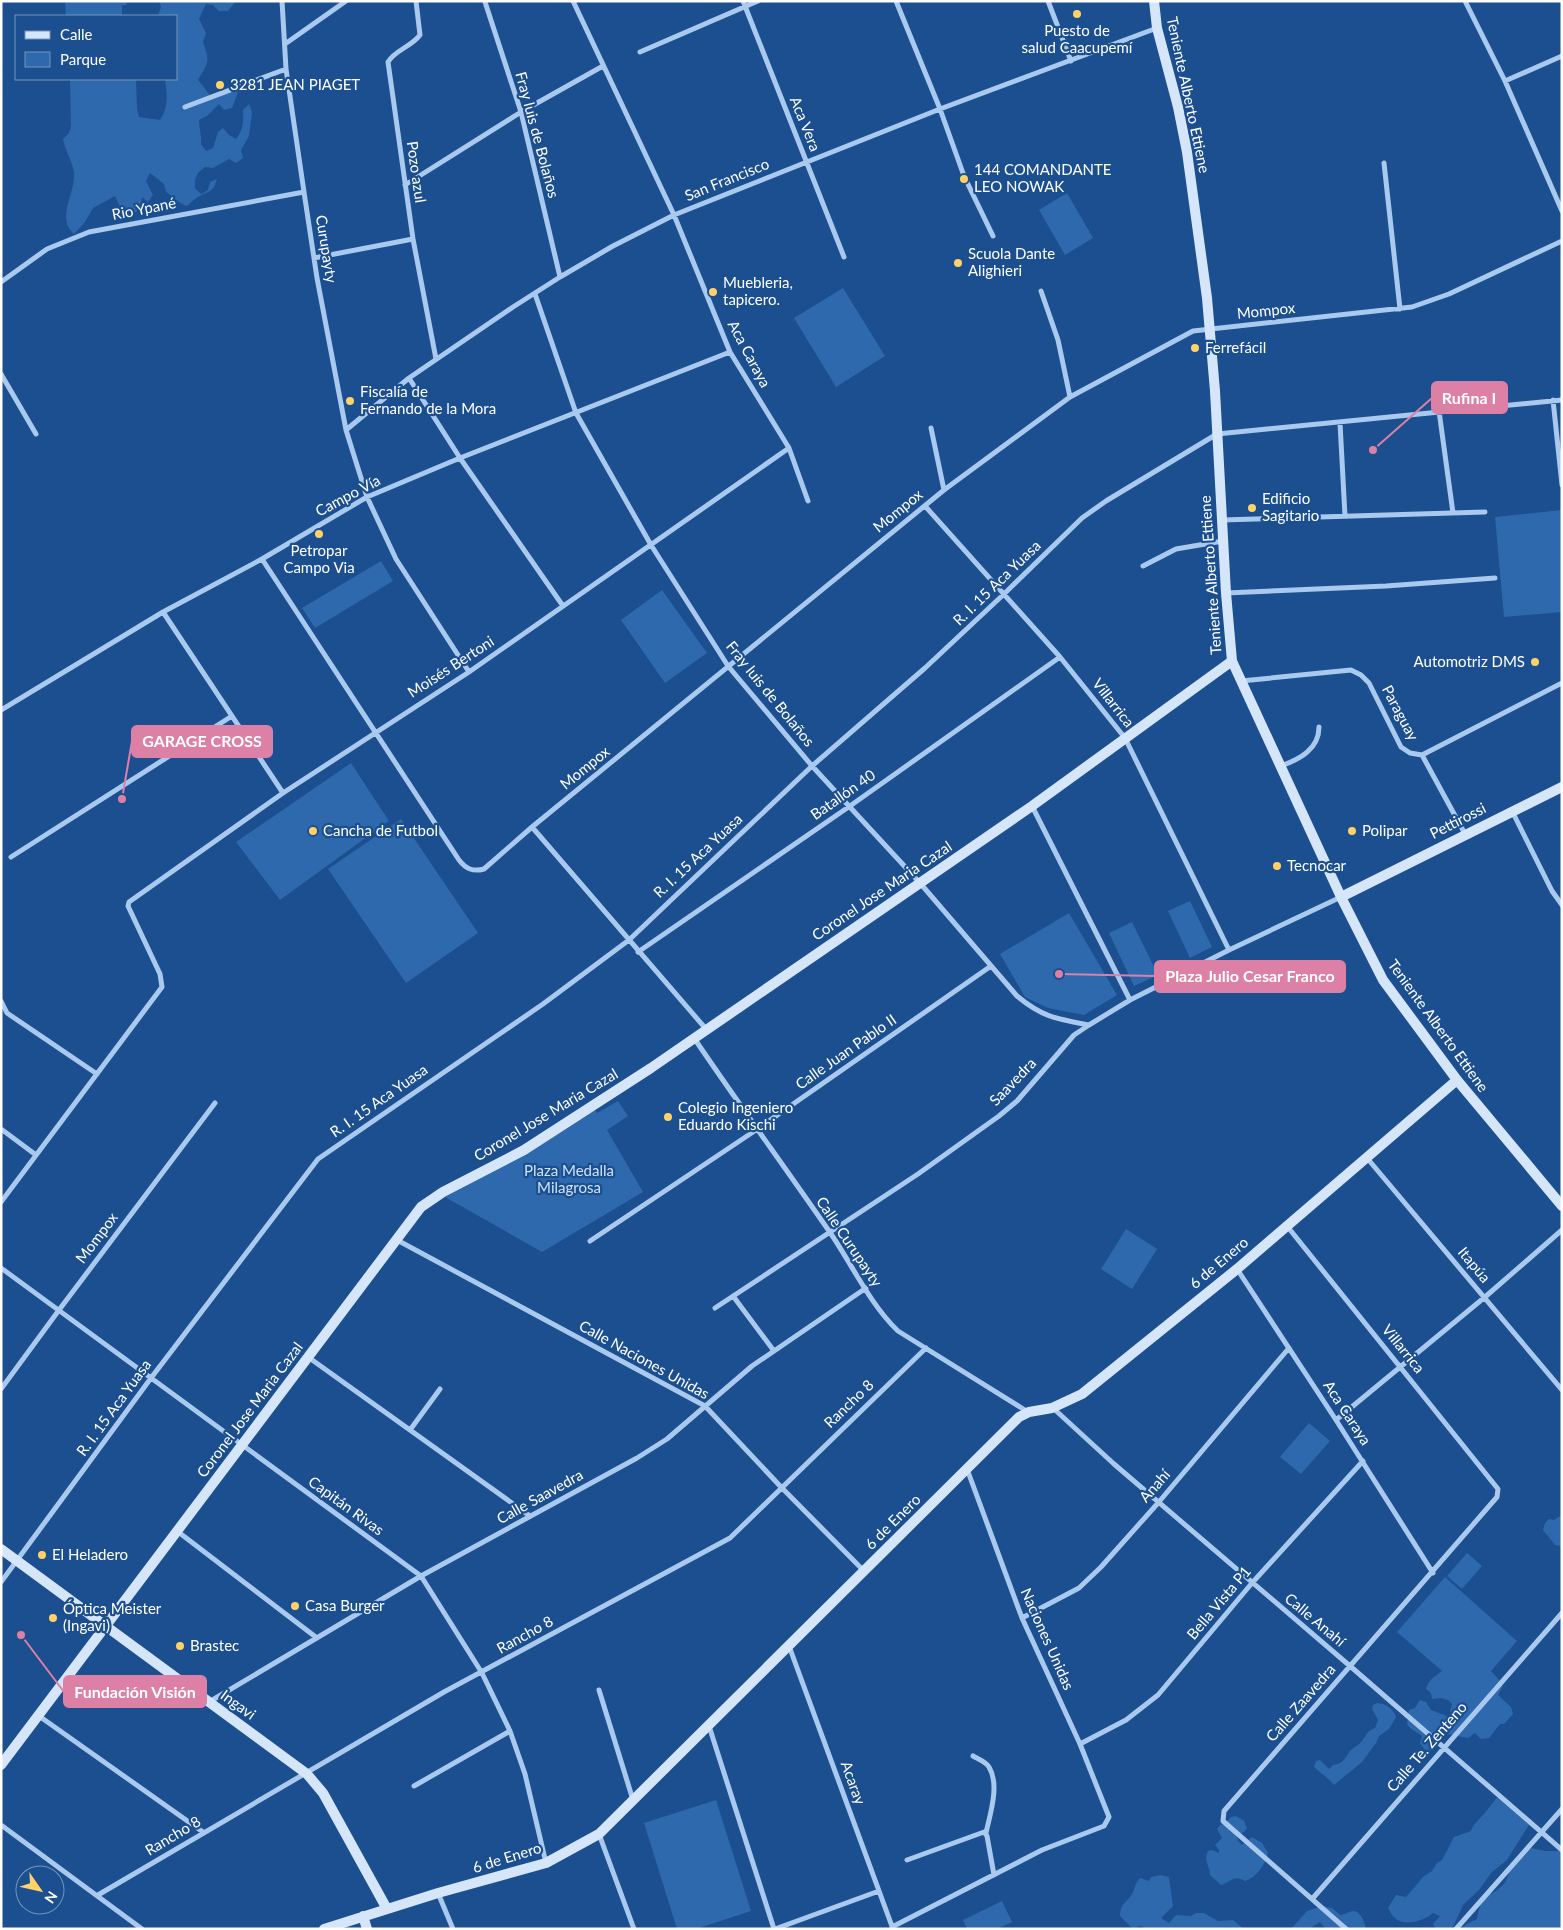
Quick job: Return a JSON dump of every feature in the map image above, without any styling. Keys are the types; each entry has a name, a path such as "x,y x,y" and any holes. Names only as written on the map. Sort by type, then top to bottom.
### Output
{"main road":[{"name":"Teniente Alberto Ettiene","path":"1154,1 1157,28 1178,107 1187,152 1200,243 1218,434 1226,593 1232,661 1341,897 1383,980 1457,1080 1562,1206"},
{"name":"Coronel Jose Maria Cazal","path":"1,1765 421,1207 443,1192 524,1150 599,1103 1032,806 1232,661"},
{"name":"Pettirossi","path":"1341,897 1562,786"},
{"name":"6 de Enero","path":"324,1929 438,1893 546,1863 599,1834 1019,1417 1029,1412 1052,1408 1082,1394 1237,1269 1457,1080"},
{"name":"Ingavi","path":"1,1549 307,1774 323,1793 387,1909"},
{"path":"364,1916 367,1929"}],"street":[{"name":"Curupayty","path":"282,1 286,69 304,192 314,258 346,430 368,497 396,559 469,672"},
{"path":"286,44 346,1"},
{"name":"Pozo azul","path":"416,1 420,35 414,42 391,56 388,62 413,238 436,359"},
{"name":"Aca Caraya","path":"573,1 602,66 674,215 730,352 789,448 808,501"},
{"path":"640,52 744,4 758,1"},
{"path":"896,1 940,109 964,176 993,236"},
{"path":"1048,1 1071,61"},
{"path":"1465,1 1505,80 1562,211"},
{"name":"Fray luis de Bolaños","path":"484,2 521,112 560,277"},
{"name":"Aca Vera","path":"744,4 844,257"},
{"name":"San Francisco","path":"346,430 436,359 560,277 613,246 674,215 940,109 1157,28"},
{"path":"1505,80 1562,56"},
{"path":"405,186 521,112 602,66"},
{"path":"185,107 286,69"},
{"path":"1384,163 1400,309"},
{"name":"Rio Ypané","path":"1,282 48,249 89,232 304,192"},
{"path":"314,258 413,238"},
{"name":"Mompox","path":"262,559 464,866 477,871 484,869 532,827 944,490 1070,397 1193,331 1412,307 1448,294 1562,241"},
{"path":"1041,291 1058,340 1070,397"},
{"name":"Fray luis de Bolaños","path":"535,294 576,414 651,545 728,666 812,766 920,883 1017,996 1043,1015 1088,1025"},
{"name":"Campo Vía","path":"1,710 163,612 262,559 368,497 460,458 730,352"},
{"path":"1,374 36,434"},
{"path":"410,378 460,458 563,606"},
{"path":"1553,400 1562,485"},
{"name":"R. I. 15 Aca Yuasa","path":"1,1582 151,1378 318,1159 543,1004 629,940 812,766 925,668 1082,518 1106,500 1218,434 1562,400"},
{"path":"1439,411 1453,513"},
{"path":"1340,423 1346,516"},
{"path":"931,428 944,490"},
{"name":"Moisés Bertoni","path":"97,1074 162,987 160,974 128,906 129,902 283,793 469,672 789,448"},
{"name":"Villarrica","path":"925,506 1060,657 1125,738 1229,950"},
{"path":"1222,520 1485,512"},
{"path":"1143,566 1176,549 1223,541"},
{"path":"1226,593 1386,586 1495,578"},
{"path":"163,612 283,793"},
{"name":"Batallón 40","path":"638,952 850,806 1060,657"},
{"name":"Paraguay","path":"1240,681 1351,670 1361,675 1369,682 1401,747 1410,753 1422,755 1465,834"},
{"path":"1422,755 1562,683"},
{"path":"11,857 232,716"},
{"path":"1280,766 1307,753 1319,738 1319,727"},
{"path":"1032,806 1130,1000"},
{"path":"1512,810 1561,902"},
{"path":"532,827 706,1029"},
{"name":"Saavedra","path":"715,1308 922,1171 1000,1116 1017,1101 1074,1035 1088,1025 1130,1000 1229,950 1341,897"},
{"name":"Calle Juan Pablo II","path":"590,1241 756,1130 990,966"},
{"path":"1,1001 7,1013 97,1074 1,1202"},
{"name":"Calle Curupayty","path":"694,1038 756,1130 830,1232 885,1318 898,1331 1029,1412"},
{"name":"Mompox","path":"1,1389 215,1103"},
{"path":"1,1129 36,1155"},
{"name":"Itapúa","path":"1367,1158 1562,1390"},
{"name":"Villarrica","path":"1287,1226 1498,1489"},
{"path":"1336,1420 1485,1298 1562,1230"},
{"name":"Calle Naciones Unidas","path":"396,1240 705,1406 864,1572"},
{"name":"Capitán Rivas","path":"1,1268 421,1576 482,1673 510,1730 525,1774 546,1863"},
{"name":"Aca Caraya","path":"1237,1269 1363,1461 1432,1573"},
{"name":"Calle Saavedra","path":"209,1702 421,1576 637,1458 667,1439 752,1366 866,1288"},
{"path":"734,1296 774,1351"},
{"name":"Rancho 8","path":"98,1894 307,1774 444,1692 730,1538 926,1348"},
{"name":"Anahí","path":"1022,1618 1079,1588 1101,1567 1158,1503 1289,1348"},
{"path":"308,1357 530,1516"},
{"path":"410,1430 440,1389"},
{"name":"Calle Anahí","path":"1052,1408 1158,1503 1562,1850"},
{"name":"Bella Vista P1","path":"1080,1744 1126,1720 1158,1695 1252,1583 1363,1461"},
{"name":"Naciones Unidas","path":"967,1468 1022,1618 1080,1744 1110,1817 1104,1826 1042,1850 994,1875"},
{"name":"Calle Zaavedra","path":"1313,1898 1224,1821 1224,1811 1497,1498 1498,1489"},
{"path":"177,1531 317,1638"},
{"name":"Calle Te. Zenteno","path":"1313,1898 1562,1613"},
{"name":"Acaray","path":"789,1646 893,1928"},
{"path":"599,1690 633,1800"},
{"path":"39,1716 203,1832"},
{"path":"709,1726 775,1929 879,1891"},
{"path":"414,1786 510,1730"},
{"path":"893,1928 994,1875 986,1833 993,1797 993,1780 989,1767 973,1756"},
{"path":"1456,1929 1562,1809"},
{"path":"1,1824 98,1894 142,1929"},
{"path":"907,1860 982,1832 986,1833"},
{"path":"599,1834 634,1929"},
{"path":"438,1893 453,1929"},
{"path":"1313,1898 1346,1929"}],"green space":[{"path":"65,1 128,1 126,5 122,5 122,15 66,15"},
{"path":"159,1 236,1 228,11 219,11 213,5 206,4 199,19 206,33 203,42 207,54 207,62 198,80 213,98 234,85 238,92 232,108 224,110 219,104 207,116 199,120 199,123 201,144 206,151 213,148 218,132 223,128 236,139 242,125 243,110 249,104 252,112 249,136 241,150 243,158 236,163 229,159 213,168 205,167 198,173 195,180 195,188 201,194 208,190 210,182 217,179 211,190 187,206 166,192 164,184 150,173 146,181 153,195 148,202 142,197 137,211 128,216 122,211 115,196 93,208 85,222 74,234 66,220 66,213 74,180 74,172 63,139 69,133 71,126 70,80 136,80 139,117 160,120 166,105 165,80 178,80 178,15 158,15 161,7"},
{"path":"1067,193 1093,238 1065,255 1039,210"},
{"path":"843,288 885,356 836,387 794,318"},
{"path":"1562,510 1562,612 1504,617 1495,517"},
{"path":"381,561 393,581 315,628 302,608"},
{"path":"662,590 707,653 665,683 621,620"},
{"name":"Cancha de Futbol","path":"351,763 389,821 280,900 236,842"},
{"path":"401,819 478,933 406,983 328,869"},
{"path":"1190,901 1212,947 1190,958 1168,911"},
{"path":"1069,913 1117,995 1084,1015 1048,1008 1025,997 1000,954"},
{"path":"1132,922 1158,975 1134,986 1109,933"},
{"name":"Plaza Medalla Milagrosa","path":"618,1101 628,1116 607,1130 643,1192 542,1252 445,1197 594,1108 597,1113"},
{"path":"1126,1229 1157,1249 1132,1289 1101,1269"},
{"path":"1309,1423 1330,1441 1301,1474 1280,1457"},
{"path":"1562,1515 1562,1546 1555,1545 1543,1530 1545,1523 1549,1519 1554,1520"},
{"path":"1467,1553 1482,1566 1462,1589 1447,1576"},
{"path":"1445,1577 1517,1641 1491,1671 1503,1686 1498,1695 1511,1707 1513,1714 1504,1724 1500,1724 1489,1738 1481,1739 1475,1733 1468,1738 1447,1734 1430,1752 1424,1749 1420,1743 1422,1736 1407,1724 1409,1710 1415,1708 1420,1700 1426,1702 1431,1710 1452,1718 1450,1711 1452,1704 1448,1700 1441,1698 1432,1699 1431,1693 1426,1689 1427,1686 1430,1680 1442,1671 1397,1632"},
{"path":"1377,1703 1389,1707 1396,1717 1389,1729 1379,1736 1362,1762 1334,1785 1314,1767 1316,1761 1320,1760 1329,1769 1333,1765 1342,1762 1351,1750 1375,1728 1378,1720 1372,1709 1373,1705"},
{"path":"1499,1796 1532,1820 1507,1860 1492,1872 1479,1890 1463,1905 1453,1927 1450,1929 1436,1929 1433,1924 1440,1916 1433,1913 1414,1922 1399,1921 1394,1917 1388,1908 1396,1895 1406,1897 1423,1877 1432,1871 1437,1863 1442,1860 1454,1837 1471,1831"},
{"path":"716,1800 751,1911 696,1929 677,1929 644,1823"},
{"path":"1236,1816 1244,1821 1247,1828 1237,1836 1238,1841 1242,1845 1252,1837 1262,1843 1268,1853 1263,1866 1253,1877 1245,1881 1235,1878 1221,1885 1210,1875 1206,1861 1207,1855 1208,1851 1212,1850 1219,1853 1215,1845 1222,1838 1217,1829 1231,1817"},
{"path":"1531,1848 1545,1851 1562,1851 1562,1929 1461,1929 1477,1919 1483,1900 1506,1882 1515,1862"},
{"path":"1161,1875 1169,1877 1173,1906 1161,1918 1169,1923 1176,1915 1191,1916 1196,1913 1204,1913 1218,1921 1233,1920 1244,1929 1146,1929 1141,1926 1132,1928 1120,1916 1123,1906 1140,1878 1149,1881 1151,1877"},
{"path":"1002,1901 1012,1922 997,1929 967,1929 963,1920"},
{"path":"1322,1906 1332,1908 1340,1915 1352,1911 1358,1913 1366,1929 1326,1929 1320,1922 1309,1929 1291,1929 1307,1911"}],"place":[{"name":"Puesto de salud Caacupemí","path":"1077,14"},
{"name":"3281 JEAN PIAGET","path":"220,85"},
{"name":"144 COMANDANTE LEO NOWAK","path":"964,179"},
{"name":"Scuola Dante Alighieri","path":"958,263"},
{"name":"Muebleria, tapicero.","path":"713,292"},
{"name":"Ferrefácil","path":"1195,348"},
{"name":"Fiscalía de Fernando de la Mora","path":"350,401"},
{"name":"Rufina I","path":"1373,450"},
{"name":"Edificio Sagitario","path":"1252,508"},
{"name":"Petropar Campo Via","path":"319,534"},
{"name":"Automotriz DMS","path":"1535,662"},
{"name":"GARAGE CROSS","path":"122,799"},
{"name":"Cancha de Futbol","path":"313,831"},
{"name":"Polipar","path":"1352,831"},
{"name":"Tecnocar","path":"1277,866"},
{"name":"Plaza Julio Cesar Franco","path":"1059,974"},
{"name":"Colegio Ingeniero Eduardo Kischi","path":"668,1117"},
{"name":"El Heladero","path":"42,1555"},
{"name":"Casa Burger","path":"295,1606"},
{"name":"Óptica Meister (Ingavi)","path":"53,1618"},
{"name":"Fundación Visión","path":"21,1635"},
{"name":"Brastec","path":"180,1646"}]}
